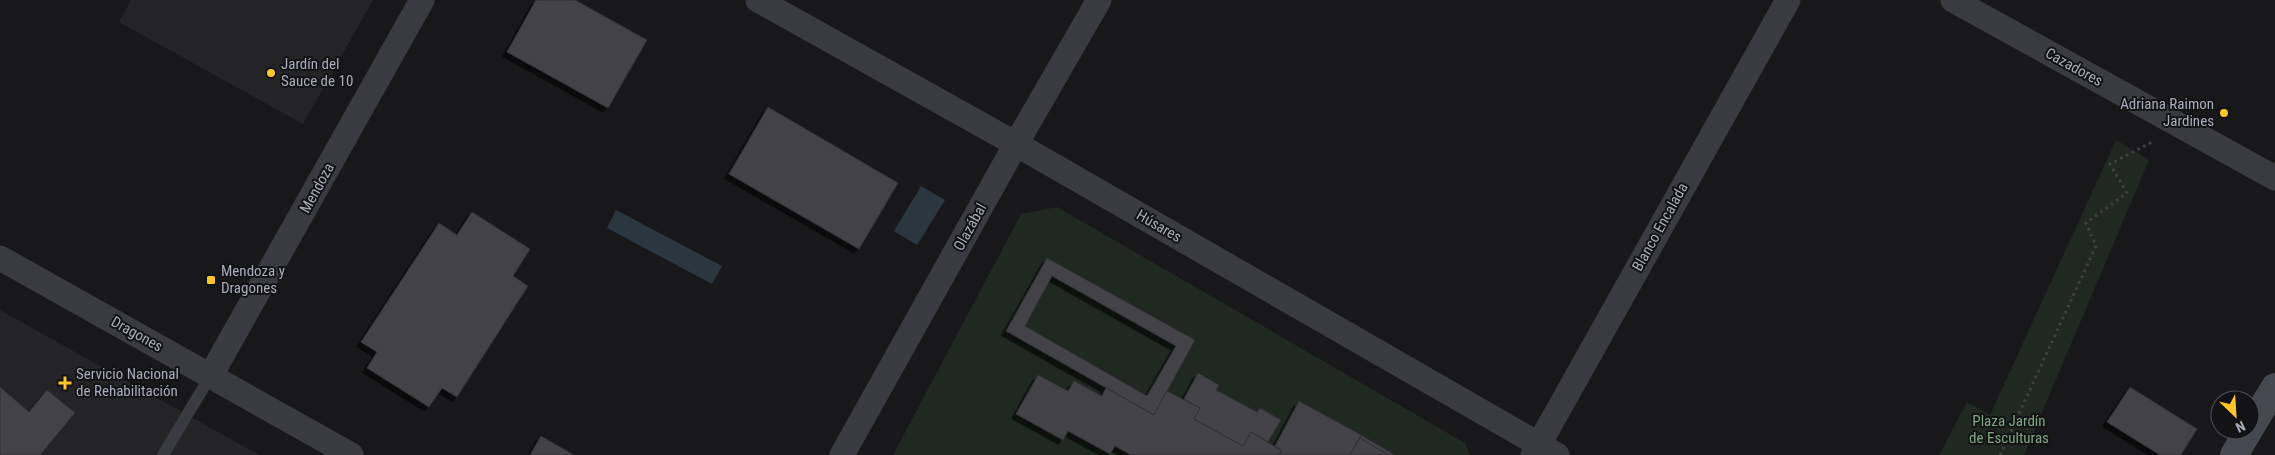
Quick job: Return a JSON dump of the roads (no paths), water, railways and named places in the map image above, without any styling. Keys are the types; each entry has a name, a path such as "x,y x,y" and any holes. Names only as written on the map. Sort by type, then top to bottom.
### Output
{"main road":[{"path":"2260,411 2275,387"},
{"path":"2234,455 2243,440"}],"street":[{"name":"Mendoza","path":"211,375 422,0"},
{"name":"Húsares","path":"758,0 1016,144 1543,451"},
{"name":"Olazábal","path":"842,455 1099,0"},
{"name":"Blanco Encalada","path":"1543,451 1788,0"},
{"name":"Cazadores","path":"1953,0 2275,178"},
{"name":"Dragones","path":"0,258 351,455"}],"lane":[{"path":"163,455 211,375"}],"place":[{"name":"Jardín del Sauce de 10","path":"271,73"},
{"name":"Adriana Raimon Jardines","path":"2224,113"},
{"name":"Mendoza y Dragones","path":"211,280"},
{"name":"Servicio Nacional de Rehabilitación","path":"65,383"}],"park label":[{"name":"Plaza Jardín de Esculturas","path":"2009,430"}]}
